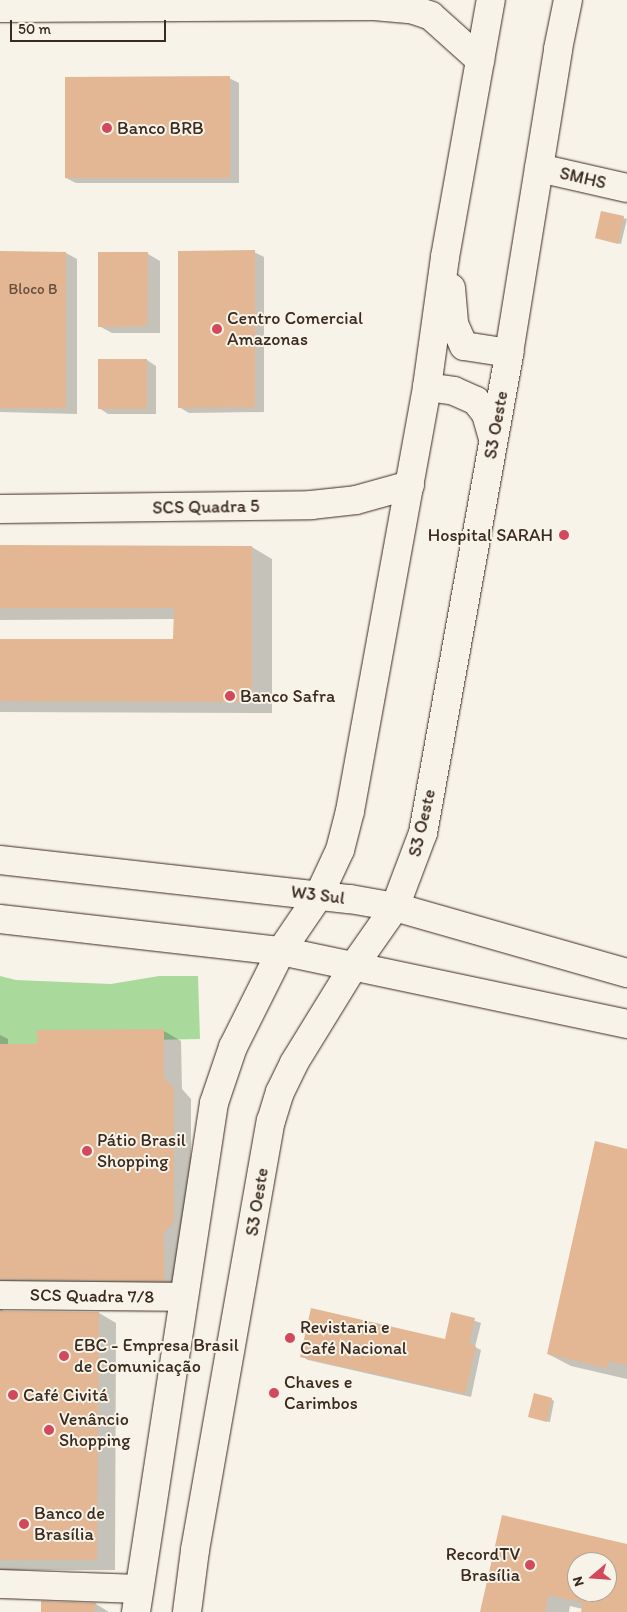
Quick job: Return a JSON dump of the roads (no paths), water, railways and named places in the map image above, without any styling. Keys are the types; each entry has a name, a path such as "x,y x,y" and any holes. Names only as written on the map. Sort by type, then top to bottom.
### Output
{"main road":[{"path":"0,1584 138,1601 214,1104 233,1047 281,951 319,895 340,850 350,812 427,387 445,257 490,0"},
{"name":"S3 Oeste","path":"187,1612 195,1550 271,1121 280,1092 294,1063 353,967 395,907 423,832 509,353 568,0"},
{"path":"0,8 375,3 411,9 430,16 480,60"},
{"name":"SMHS","path":"539,168 627,188"},
{"path":"445,257 452,290 454,324 464,346 509,353"},
{"path":"427,387 454,390 476,401 486,414 493,438"},
{"name":"SCS Quadra 5","path":"0,509 311,505 356,500 410,485"},
{"name":"W3 Sul","path":"0,860 319,895 395,907 627,974"},
{"path":"0,919 281,951 627,1024"},
{"name":"SCS Quadra 7/8","path":"0,1295 183,1297"}],"place":[{"name":"Banco BRB","path":"107,128"},
{"name":"Centro Comercial Amazonas","path":"217,329"},
{"name":"Hospital SARAH","path":"564,535"},
{"name":"Banco Safra","path":"230,696"},
{"name":"Pátio Brasil Shopping","path":"87,1151"},
{"name":"Revistaria e Café Nacional","path":"290,1338"},
{"name":"EBC - Empresa Brasil de Comunicação","path":"64,1356"},
{"name":"Chaves e Carimbos","path":"274,1393"},
{"name":"Café Civitá","path":"13,1395"},
{"name":"Venâncio Shopping","path":"49,1430"},
{"name":"Banco de Brasília","path":"24,1524"},
{"name":"RecordTV Brasília","path":"530,1565"}]}
